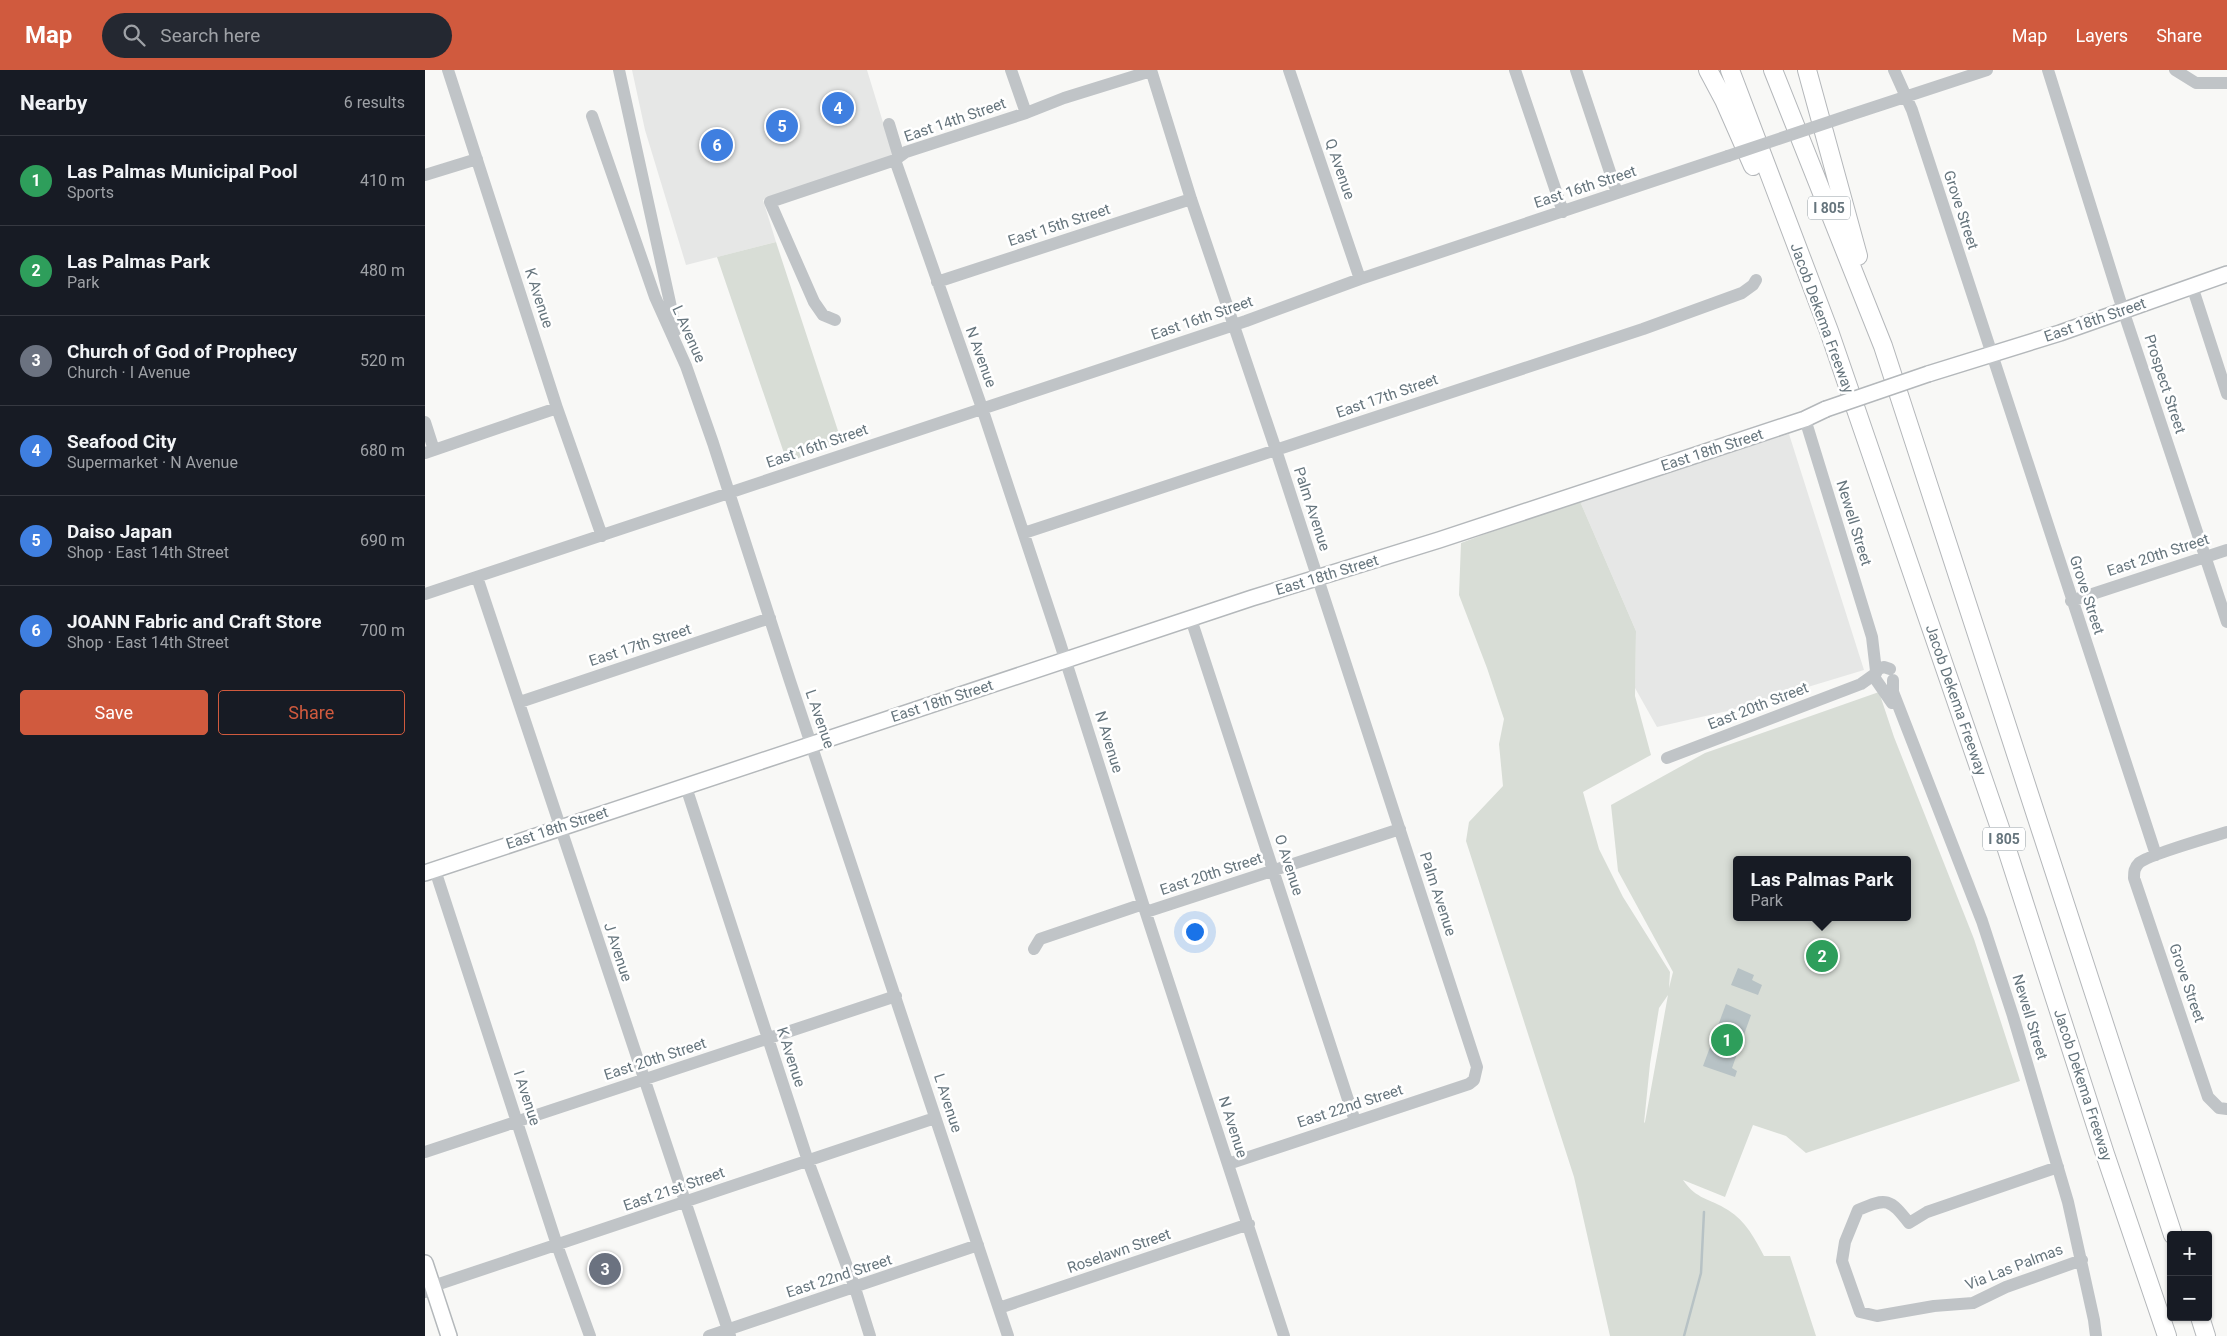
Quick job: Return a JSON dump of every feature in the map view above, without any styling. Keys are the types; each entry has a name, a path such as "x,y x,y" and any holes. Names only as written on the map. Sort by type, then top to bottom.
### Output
{"highway":[{"path":"1708,70 1724,100 1768,196 1801,276 1833,344"},
{"name":"Jacob Dekema Freeway","path":"1730,70 1833,344 2001,831 2102,1145 2167,1336"},
{"name":"I 805","path":"1773,70 1883,346 2172,1231"},
{"path":"1807,70 1883,346"},
{"path":"2201,1321 2206,1336"}],"main road":[{"name":"East 18th Street","path":"430,871 1191,619 1439,540 1805,419 1826,409 1928,374 1992,355 2227,274"},
{"path":"425,1262 429,1289 449,1336"}],"street":[{"name":"K Avenue","path":"447,70 557,408 602,536"},
{"path":"619,70 667,282 673,320 687,366"},
{"path":"1011,70 1026,113"},
{"name":"East 14th Street","path":"835,320 823,315 814,302 770,202 897,159 906,152 1151,70"},
{"name":"Palm Avenue","path":"1151,70 1191,199 1235,325 1400,828 1477,1067 1477,1073"},
{"name":"Q Avenue","path":"1289,70 1360,279"},
{"path":"1515,70 1563,212"},
{"path":"1576,70 1617,193"},
{"name":"Grove Street","path":"1894,70 1907,96 2071,601 2156,855 2140,862 2134,870 2134,878 2208,1097 2219,1108 2227,1109"},
{"name":"East 16th Street","path":"425,594 1235,325 1360,279 1987,70"},
{"name":"Prospect Street","path":"2048,70 2123,310 2227,622"},
{"path":"2175,70 2178,74 2196,83 2227,84"},
{"name":"L Avenue","path":"591,116 655,297 687,366 1008,1336"},
{"name":"N Avenue","path":"889,124 897,159 937,282 1024,533 1284,1336"},
{"path":"425,175 477,159"},
{"name":"East 15th Street","path":"937,282 1191,199"},
{"name":"East 17th Street","path":"1024,533 1643,329 1743,293 1756,280"},
{"path":"2192,286 2227,394"},
{"path":"425,422 429,451 557,408"},
{"name":"Newell Street","path":"1805,419 1873,637 1882,678 1893,692 1982,921 2013,1016 2058,1168 2082,1260 2096,1336"},
{"name":"East 20th Street","path":"2071,601 2227,550"},
{"name":"J Avenue","path":"477,577 520,702 559,828 729,1333"},
{"name":"East 17th Street","path":"520,702 770,618"},
{"name":"O Avenue","path":"1191,619 1355,1121"},
{"name":"East 20th Street","path":"1667,758 1861,684 1882,678"},
{"name":"K Avenue","path":"687,787 767,1039 808,1161 855,1288 870,1336"},
{"name":"East 20th Street","path":"1034,949 1040,939 1273,870 1400,828"},
{"path":"2156,855 2227,832"},
{"name":"I Avenue","path":"430,871 518,1122 557,1245 590,1336"},
{"name":"East 20th Street","path":"425,1152 896,996"},
{"name":"East 22nd Street","path":"1228,1164 1469,1084 1474,1080 1477,1073"},
{"name":"East 21st Street","path":"429,1289 935,1118"},
{"name":"Via Las Palmas","path":"2058,1168 1927,1212 1909,1223 1895,1205 1888,1202 1874,1203 1858,1210 1845,1242 1842,1261 1860,1312 1877,1316 1906,1310 1973,1303 2006,1288 2082,1260"},
{"name":"Roselawn Street","path":"999,1308 1249,1224"},
{"name":"East 22nd Street","path":"709,1336 729,1333 978,1245"}],"shaded area":[{"path":"632,70 867,70 893,155 763,200 776,242 686,265 645,130"},
{"path":"776,242 842,443 787,462 717,257"},
{"path":"1789,434 1864,670 1732,710 1657,727 1635,688 1636,631 1579,499"},
{"path":"1579,499 1636,631 1635,696 1651,755 1583,792 1599,849 1623,897 1670,972 1669,988 1673,972 1618,871 1611,805 1705,753 1879,692 1894,737 1974,939 2020,1081 1806,1153 1786,1136 1753,1125 1725,1197 1683,1180 1698,1195 1728,1210 1740,1219 1764,1256 1790,1256 1816,1336 1610,1336 1574,1177 1466,841 1469,822 1503,786 1499,744 1504,719 1459,595 1461,543","holes":["1668,995 1645,1122 1650,1064 1659,1008"]},
{"path":"1738,968 1754,975 1752,980 1762,985 1758,995 1731,985"},
{"path":"1726,1004 1751,1015 1732,1068 1737,1071 1735,1077 1703,1066"}],"waterway":[{"path":"1684,1336 1701,1273 1704,1212"}],"place":[{"name":"Seafood City","path":"838,108"},
{"name":"Daiso Japan","path":"782,126"},
{"name":"JOANN Fabric and Craft Store","path":"717,145"},
{"name":"Las Palmas Park","path":"1822,956"},
{"name":"Las Palmas Municipal Pool","path":"1727,1040"},
{"name":"Church of God of Prophecy","path":"605,1269"}]}
